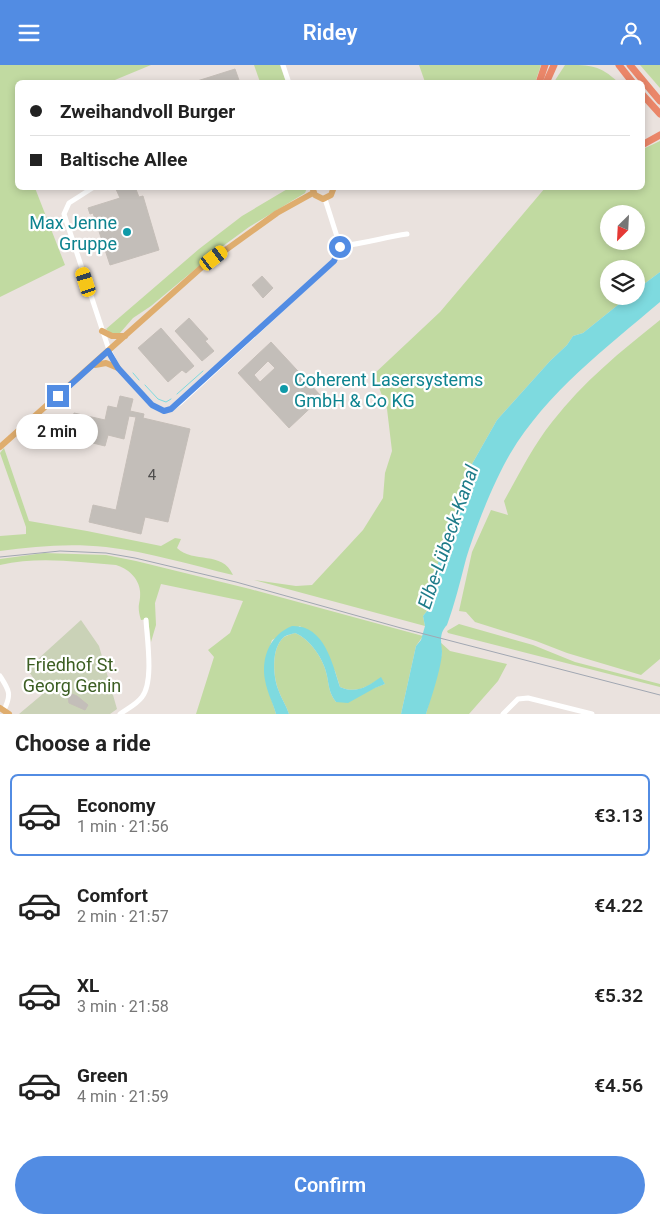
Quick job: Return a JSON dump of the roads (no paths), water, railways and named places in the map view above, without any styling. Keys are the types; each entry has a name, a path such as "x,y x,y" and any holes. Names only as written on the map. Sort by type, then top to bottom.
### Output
{"highway":[{"path":"540,80 545,65"},
{"path":"547,80 554,65"},
{"path":"630,65 642,80"},
{"path":"634,65 638,75"},
{"path":"619,67 630,80"},
{"path":"645,83 660,101"},
{"path":"645,97 660,114"},
{"path":"645,143 660,135"}],"main road":[{"path":"0,447 202,267 237,240 312,190 317,197 325,199 331,195 333,190"},
{"path":"102,331 112,336 124,336"},
{"path":"90,367 101,363 118,368"}],"street":[{"path":"284,65 287,80"},
{"path":"89,190 68,203 64,214 108,351 118,368 152,405 164,411 171,409 334,261 340,247 325,199"},
{"path":"340,247 358,245 384,237 408,234"},
{"path":"120,714 139,701 147,687 148,653 146,620"},
{"path":"0,675 9,691 9,699 4,711"},
{"path":"503,714 518,699 528,697 592,714"}],"water":[{"name":"Elbe-Lübeck-Kanal","path":"660,272 660,302 559,391 541,411 510,454 491,491 466,559 447,625 442,634 440,665 426,714 401,714 416,646 421,640 425,626 423,616 427,611 440,555 457,516 472,464 497,420 550,361 567,345 573,336 583,333 618,305 645,305 645,283"},
{"path":"292,626 303,627 319,638 330,656 340,687 356,690 371,684 381,677 385,684 348,703 336,702 331,692 323,663 316,650 295,633 284,637 275,655 276,683 289,714 276,714 266,684 264,663 273,641 284,630"}],"waterway":[{"path":"177,394 203,371"},
{"path":"133,373 139,380"},
{"path":"145,385 158,399 166,402 171,399"}],"railway":[{"path":"0,557 60,551 106,553 135,558 236,582 401,628 660,695"}],"place":[{"name":"Max Jenne Gruppe","path":"127,232"},
{"name":"Coherent Lasersystems GmbH & Co KG","path":"284,389"}],"park label":[{"name":"Friedhof St. Georg Genin","path":"72,674"}]}
